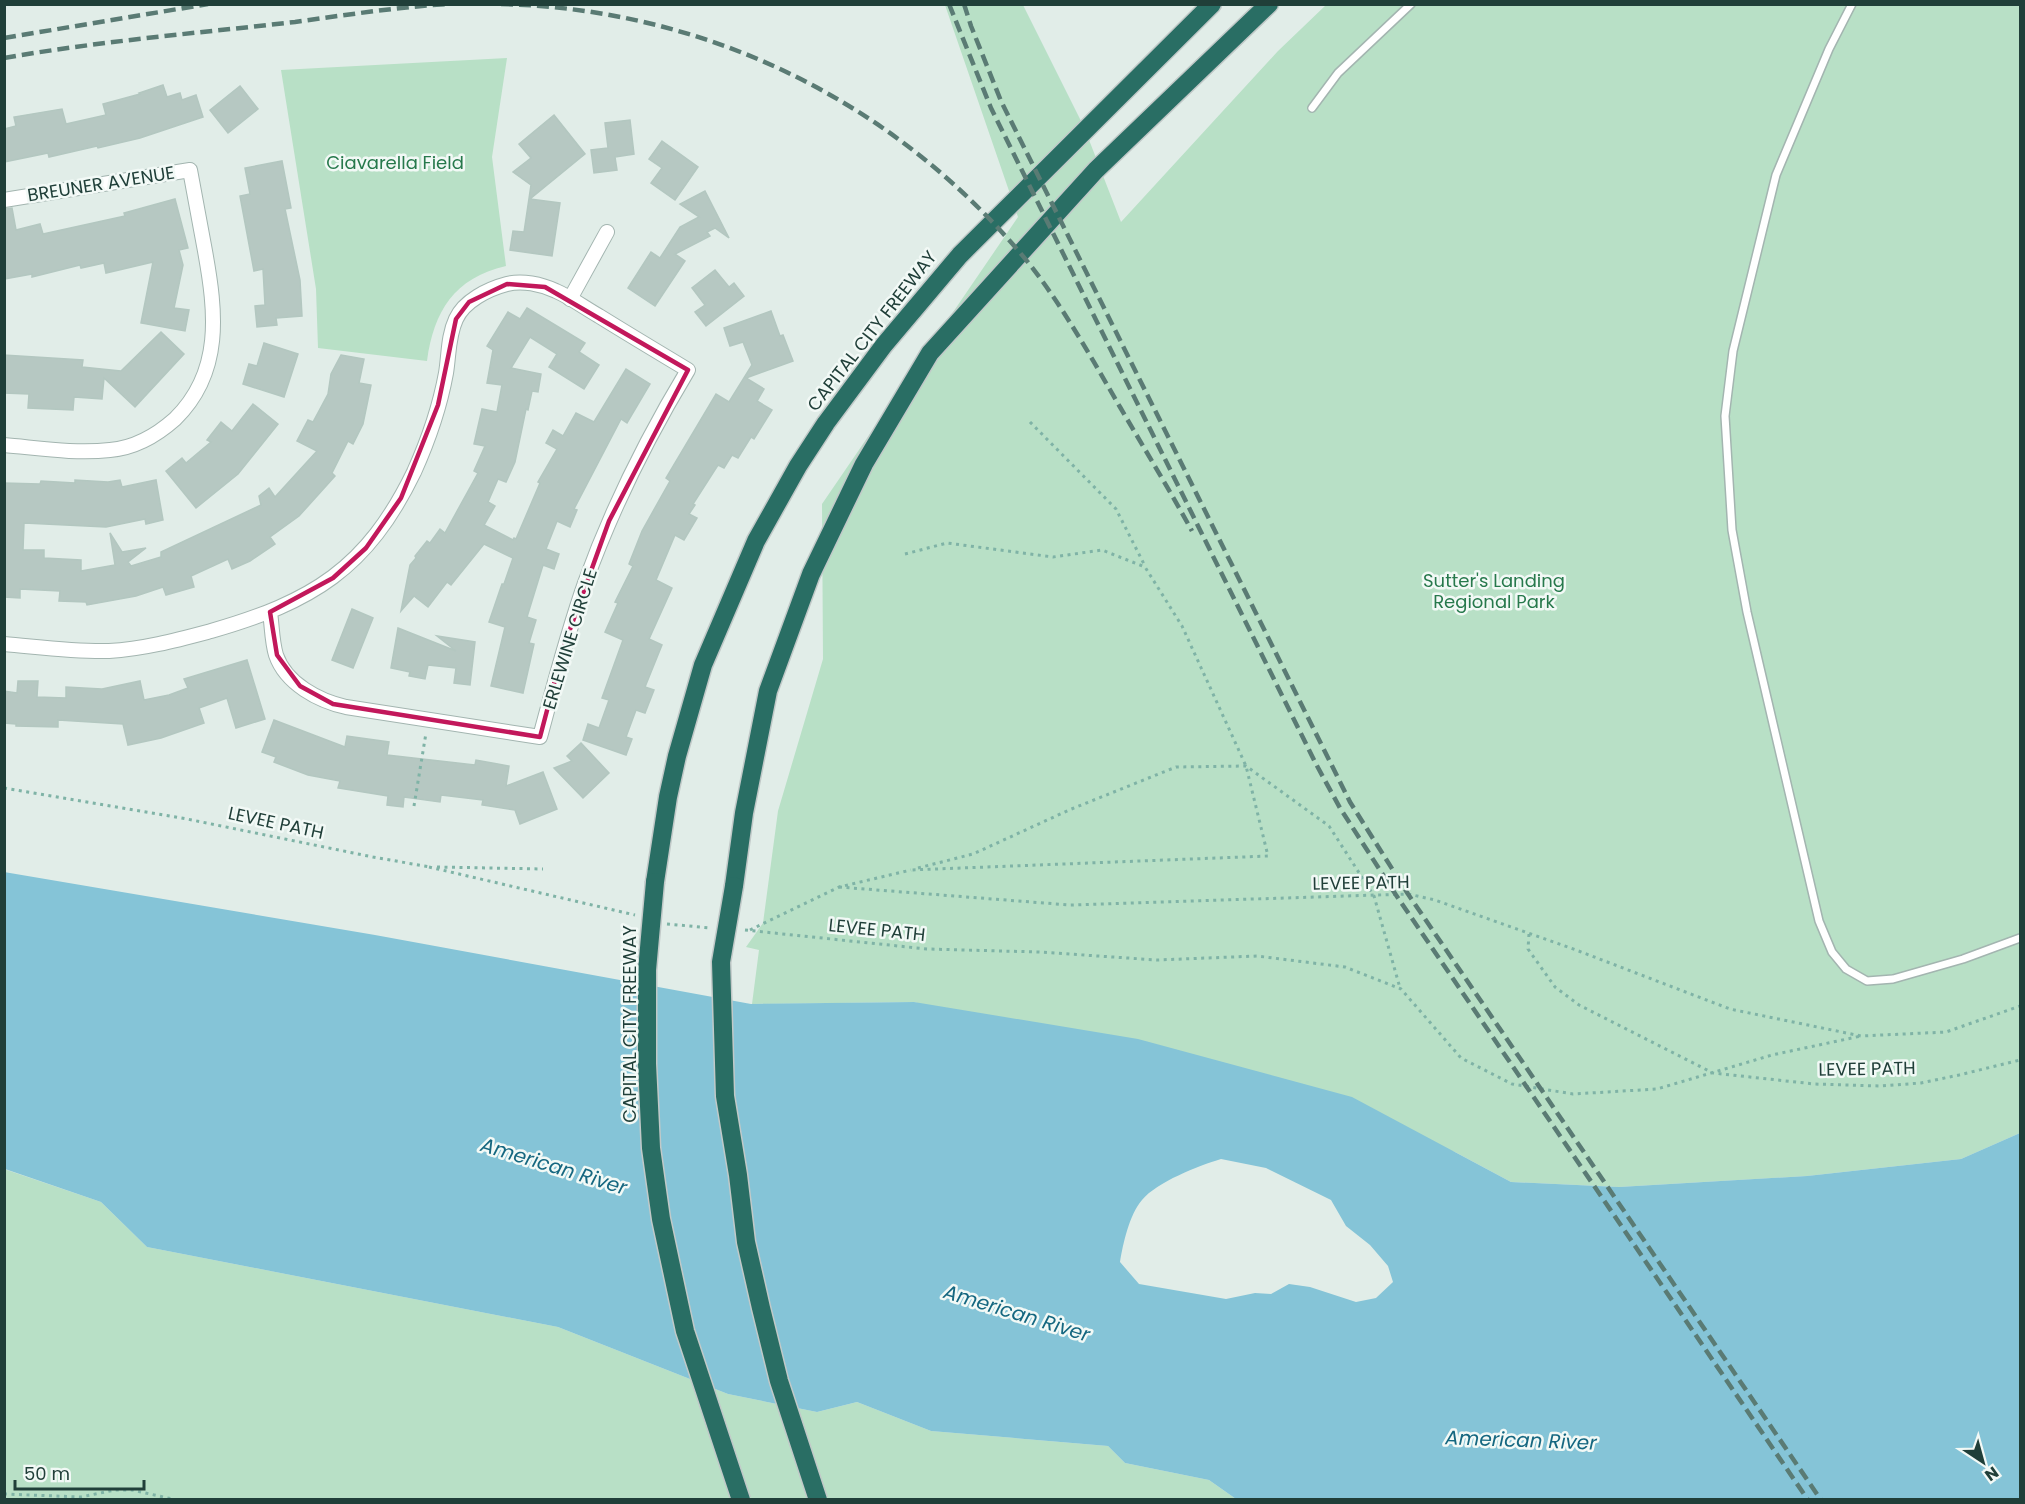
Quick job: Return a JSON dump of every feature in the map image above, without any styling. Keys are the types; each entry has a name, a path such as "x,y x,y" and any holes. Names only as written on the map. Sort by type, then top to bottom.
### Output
{"highway":[{"name":"CAPITAL CITY FREEWAY","path":"741,1500 685,1331 661,1219 651,1148 647,1064 647,970 655,882 668,797 677,756 703,664 756,541 798,466 826,423 884,345 960,255 1212,4"},
{"path":"818,1500 779,1381 758,1297 746,1242 725,1096 721,962 744,813 768,691 816,564 864,464 930,352 1096,170 1269,4"}],"street":[{"name":"BREUNER AVENUE","path":"4,200 190,170 212,294 214,322 208,365 198,390 184,410 156,434 134,445 110,450 85,451 4,445"},
{"path":"570,299 607,232"},
{"name":"ERLEWINE CIRCLE","path":"526,283 545,287 570,299 688,370 636,461 609,521 564,646 540,737 346,707 321,700 310,693 291,677 277,655 270,612 304,596 333,578 366,548 395,507 415,470 438,405 447,371 448,349 456,319 469,302 488,291 507,284 526,283"},
{"path":"4,644 107,651 139,648 172,642 270,612"}],"lane":[{"path":"1312,108 1338,73 1411,4"},
{"path":"1852,4 1829,49 1776,175 1733,351 1725,416 1732,530 1747,612 1819,921 1832,952 1846,969 1867,981 1893,979 1963,959 2020,938"}],"path":[{"path":"910,870 1268,856 1246,766 1182,626 1145,567 1116,509 1030,422"},
{"path":"905,554 947,543 1053,557 1101,550 1145,567"},
{"path":"414,806 428,720"},
{"path":"748,930 839,888 973,854 1070,810 1176,767 1246,766 1329,826 1374,896 1401,989"},
{"name":"LEVEE PATH","path":"4,788 187,819 429,867 543,869"},
{"path":"429,867 638,916"},
{"name":"LEVEE PATH","path":"839,888 1070,904 1408,894 1435,900 1730,1009 1861,1036"},
{"path":"660,922 715,928"},
{"name":"LEVEE PATH","path":"737,930 927,949 1039,952 1157,960 1257,956 1345,967 1401,989 1461,1058 1512,1084 1574,1094 1657,1089 1772,1055 1861,1036 1946,1032 2020,1006"},
{"path":"1529,934 1528,949 1555,987 1579,1005 1713,1073"},
{"name":"LEVEE PATH","path":"1713,1073 1814,1084 1880,1086 1921,1083 2020,1060"},
{"path":"4,1494 81,1497 106,1491 132,1490 177,1500"}],"highlighted area":[{"path":"507,284 545,287 688,370 609,521 564,646 540,737 333,704 300,686 277,655 270,612 333,578 366,548 401,498 438,405 456,319 469,302"}],"green space":[{"name":"Sutter's Landing Regional Park","path":"945,5 1023,5 1084,127 1121,222 1278,51 1326,5 2020,5 2020,1133 1961,1159 1807,1176 1619,1187 1511,1182 1455,1152 914,1002 752,1004 759,950 746,947 763,923 778,811 823,659 822,504 1018,217"},
{"name":"Ciavarella Field","path":"507,58 492,157 506,266 488,271 473,279 450,299 435,327 427,361 318,348 316,289 281,70"},
{"path":"4,1169 101,1202 147,1247 558,1327 728,1394 817,1412 857,1402 931,1431 1108,1446 1125,1463 1209,1480 1236,1499 5,1499"}],"water":[{"name":"American River","path":"4,872 375,935 751,1004 914,1002 1138,1039 1352,1097 1511,1182 1619,1187 1807,1176 1961,1159 2020,1133 2020,1499 1236,1499 1209,1480 1125,1463 1108,1446 931,1431 857,1402 817,1412 728,1394 558,1327 147,1247 101,1202 5,1169","holes":["1221,1159 1266,1168 1331,1200 1346,1226 1370,1245 1388,1266 1393,1282 1376,1298 1356,1302 1310,1287 1289,1284 1271,1294 1255,1293 1226,1299 1139,1284 1120,1262 1130,1221 1137,1206 1157,1187 1190,1170"]}],"building":[{"path":"163,85 167,97 180,93 182,100 196,95 203,117 140,138 98,148 97,146 49,157 48,153 4,162 4,129 16,126 14,117 62,109 66,124 106,115 103,104"},
{"path":"240,86 258,109 228,133 210,110"},
{"path":"554,115 585,154 530,199 560,203 552,256 510,250 513,231 524,232 531,185 513,172 531,158 519,144"},
{"path":"630,120 634,154 615,157 617,170 594,173 591,150 608,148 605,123"},
{"path":"662,141 698,167 675,200 651,183 662,168 649,159"},
{"path":"282,161 291,208 285,209 300,280 302,316 276,318 277,325 257,327 255,306 265,305 263,269 254,271 240,196 250,194 245,168"},
{"path":"705,191 729,238 715,228 707,232 710,236 675,254 685,261 655,306 628,288 651,252 660,258 680,227 699,217 680,204"},
{"path":"175,199 188,248 179,250 183,265 174,308 189,310 185,331 141,323 153,262 106,273 104,263 81,268 80,265 32,277 32,274 4,279 4,209 12,208 16,230 40,224 43,234 125,216 124,213"},
{"path":"715,270 729,287 734,283 744,296 706,326 695,312 705,305 692,288"},
{"path":"527,308 585,343 579,352 599,365 584,389 549,367 557,354 530,337 511,368 541,374 538,392 532,391 515,462 506,482 498,479 488,502 495,506 484,525 513,540 516,539 540,483 538,482 557,449 546,443 553,430 563,436 576,413 594,422 626,369 650,384 627,423 621,419 574,509 577,510 570,527 557,521 546,549 559,554 554,569 543,565 527,617 536,620 529,643 534,644 523,693 491,686 505,627 489,622 513,558 484,544 451,585 447,582 428,607 414,596 401,611 410,565 416,558 415,556 427,541 430,543 440,529 445,533 478,473 474,471 485,446 474,444 482,409 497,412 502,385 487,383 493,350 487,346 508,312 520,319"},
{"path":"771,311 780,336 783,335 793,361 746,378 764,389 757,401 772,410 754,439 751,437 738,458 732,455 724,468 718,465 689,514 697,518 684,540 675,535 656,580 672,588 649,639 662,645 645,687 654,690 645,713 636,710 626,737 632,739 626,755 583,740 588,724 599,728 609,700 602,698 623,640 605,632 618,603 615,602 633,566 629,564 642,531 670,481 666,478 716,394 729,402 752,365 743,342 730,346 724,328"},
{"path":"161,332 184,354 135,407 104,378 102,399 74,397 73,410 28,408 29,394 4,393 4,355 83,360 82,367 121,371"},
{"path":"264,343 298,354 284,397 243,384 249,364 257,366"},
{"path":"341,355 364,359 359,383 371,385 363,424 353,444 348,441 332,473 335,476 299,516 270,537 275,544 250,561 232,569 228,559 191,576 194,587 166,595 163,587 136,596 87,605 86,602 59,601 60,591 20,589 20,598 4,597 4,483 40,484 41,481 75,483 75,480 108,482 120,480 122,487 156,480 163,520 146,524 145,519 106,527 24,523 23,550 44,550 44,558 81,560 81,571 115,565 110,533 122,552 146,548 128,562 131,566 161,557 161,552 261,505 259,496 269,488 275,497 317,451 297,441 308,420 313,422 328,394 331,374"},
{"path":"253,404 278,424 238,474 196,508 166,471 182,458 186,463 211,442 207,440 221,422 232,431"},
{"path":"352,609 373,618 353,668 332,660"},
{"path":"398,628 456,651 437,636 475,642 470,685 454,683 456,668 428,665 425,679 409,676 410,672 391,668"},
{"path":"247,660 265,719 236,728 227,698 199,708 204,723 161,738 128,745 123,724 58,720 58,727 16,726 16,724 4,723 4,691 17,693 18,681 38,681 37,697 66,698 66,687 102,689 140,681 144,700 188,688 184,679"},
{"path":"274,720 345,747 347,736 389,742 387,755 475,765 476,760 509,766 506,786 543,772 557,809 520,824 515,810 482,805 483,800 441,795 440,802 404,797 403,807 387,805 388,796 338,788 340,781 308,775 274,762 276,757 262,752"},
{"path":"581,743 609,773 583,798 554,768 572,761 567,756"}],"railway":[{"path":"4,38 208,4"},
{"path":"4,58 113,42 449,4"},
{"path":"501,4 578,10 653,24 726,46 795,76 861,113 922,157 979,208 1031,266 1067,317 1192,531"},
{"path":"949,4 991,108 1316,764 1340,808 1396,895 1808,1500"},
{"path":"964,4 1001,101 1350,802 1408,894 1821,1500"}]}
